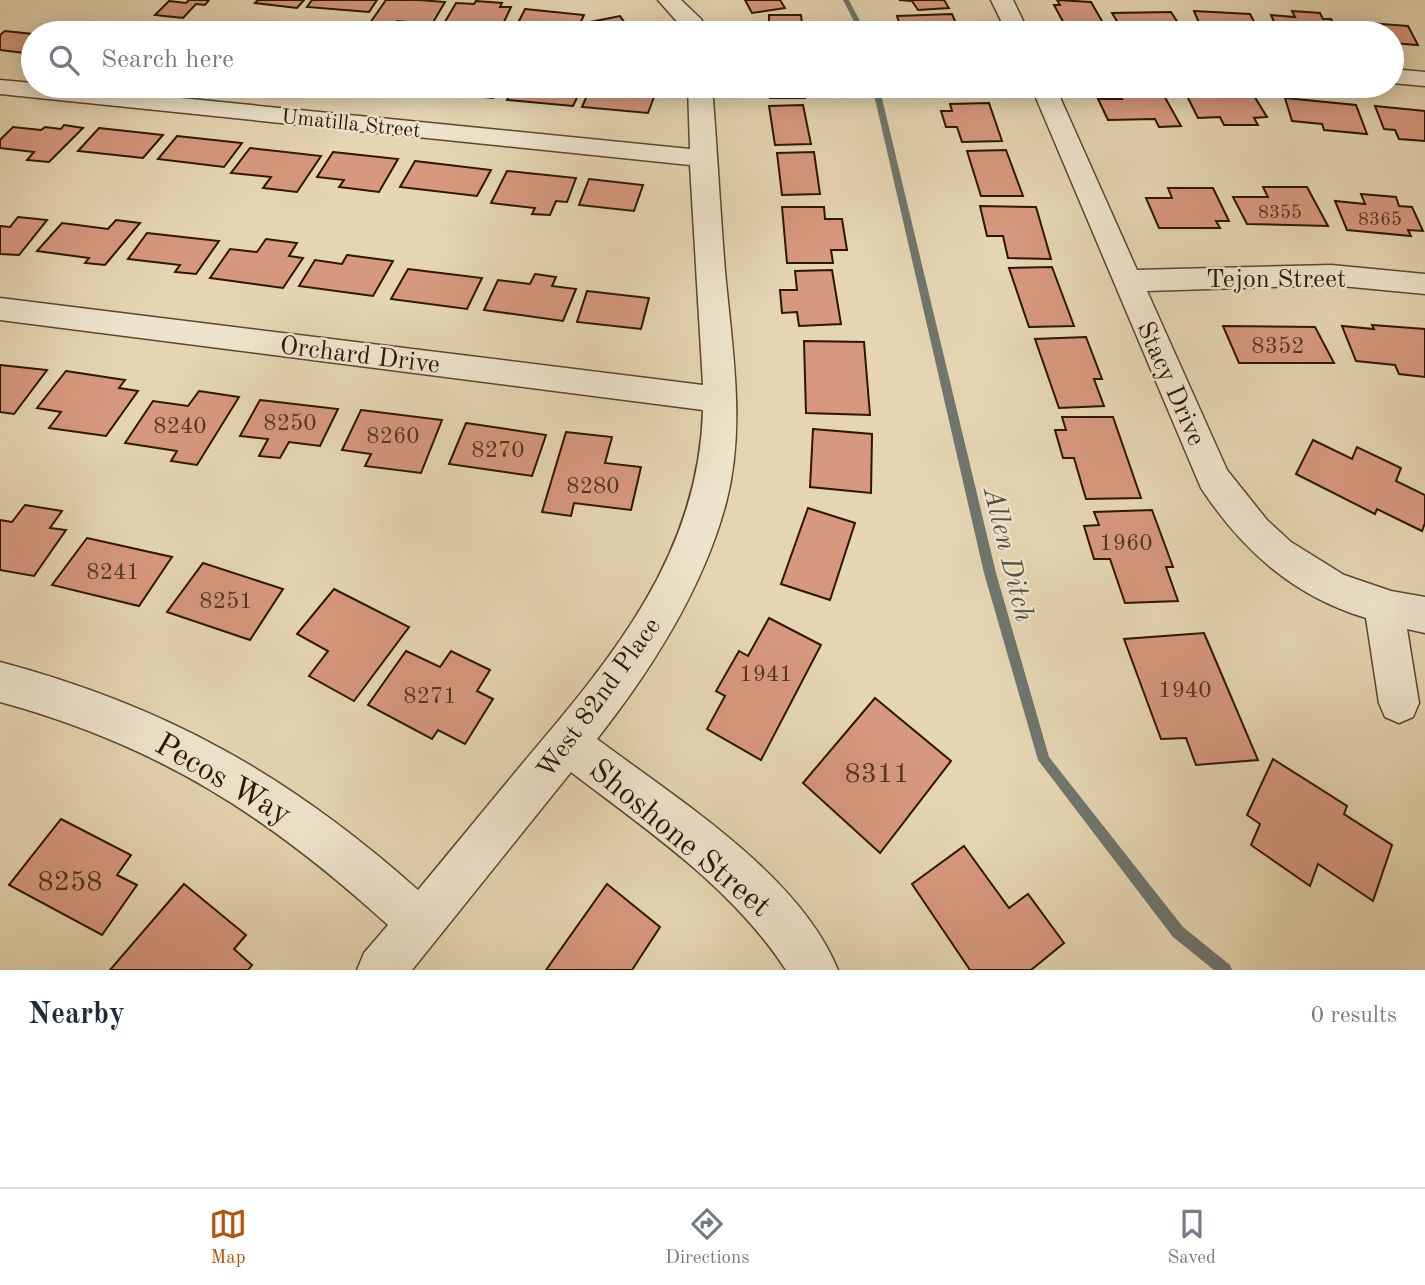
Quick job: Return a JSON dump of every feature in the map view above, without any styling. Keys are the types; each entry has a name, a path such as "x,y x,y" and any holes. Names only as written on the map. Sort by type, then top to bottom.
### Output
{"street":[{"path":"669,0 691,21"},
{"path":"1002,0 1012,21"},
{"path":"1404,77 1425,79"},
{"name":"Umatilla Street","path":"0,87 21,89"},
{"name":"Umatilla Street","path":"109,98 702,158"},
{"name":"West 82nd Place","path":"382,970 616,681 677,582 706,505 717,457 721,400 702,158 700,98"},
{"name":"Stacy Drive","path":"1048,98 1213,478 1231,506 1279,555 1312,578 1384,609 1425,615"},
{"name":"Tejon Street","path":"1126,281 1331,275 1425,284"},
{"name":"Orchard Drive","path":"0,309 721,400"},
{"path":"1384,609 1398,703"},
{"name":"Pecos Way","path":"0,682 107,714 174,745 248,785 316,833 420,923"},
{"name":"Shoshone Street","path":"567,743 697,844 749,889 782,923 814,970"}],"building":[{"path":"189,0 209,0 205,5 196,4 183,18 155,15 169,1 186,3"},
{"path":"258,0 304,0 297,8 255,3"},
{"path":"312,0 377,0 369,12 307,7"},
{"path":"386,0 445,2 434,21 371,21"},
{"path":"745,0 780,0 785,8 752,13"},
{"path":"899,0 944,0 949,8 918,10 912,1"},
{"path":"1057,0 1091,2 1102,21 1063,21 1054,5 1060,5"},
{"path":"476,1 502,3 500,7 511,7 504,21 446,21 456,3 474,4"},
{"path":"525,9 584,15 581,21 519,21"},
{"path":"1194,11 1250,14 1254,21 1198,21"},
{"path":"1292,11 1320,13 1323,19 1332,21 1274,21 1271,15 1295,17"},
{"path":"1171,12 1177,21 1117,21 1112,13"},
{"path":"952,14 955,21 899,21 897,16"},
{"path":"769,15 801,15 802,21 769,21"},
{"path":"620,16 624,21 595,21"},
{"path":"1404,26 1408,26 1418,45 1404,44"},
{"path":"5,31 21,33 21,53 0,50 0,35"},
{"path":"508,98 577,98 573,106 507,100"},
{"path":"586,98 654,98 648,113 582,107"},
{"path":"1165,98 1181,126 1159,127 1155,119 1108,120 1098,99"},
{"path":"1188,98 1255,98 1267,117 1254,118 1258,125 1224,125 1220,117 1198,118"},
{"path":"1285,98 1356,105 1367,134 1324,130 1322,124 1292,121"},
{"path":"989,103 1002,141 962,142 957,127 946,127 941,111 952,111 950,104"},
{"path":"803,105 811,144 775,145 769,106"},
{"path":"1375,106 1425,111 1425,141 1399,139 1395,130 1384,129"},
{"path":"64,125 83,128 49,162 27,160 34,152 0,148 0,140 13,127 41,130 45,127 61,129"},
{"path":"99,128 163,135 143,158 78,151"},
{"path":"177,136 242,143 224,167 158,159"},
{"path":"250,148 321,156 297,192 263,188 271,177 231,173"},
{"path":"1006,150 1023,196 981,196 967,151"},
{"path":"333,152 398,159 379,192 339,187 344,180 317,177"},
{"path":"814,152 820,194 782,195 777,153"},
{"path":"415,161 491,170 477,196 400,187"},
{"path":"507,171 576,178 567,202 556,201 550,215 532,214 535,208 491,203"},
{"path":"589,179 643,185 634,211 579,205"},
{"path":"1263,187 1307,187 1328,226 1247,224 1233,197 1268,197"},
{"path":"1168,188 1213,188 1229,221 1216,221 1220,228 1159,228 1146,198 1172,198"},
{"path":"1361,194 1396,197 1399,206 1412,207 1423,231 1408,230 1411,236 1347,230 1335,201 1365,204"},
{"path":"980,206 1036,207 1051,259 1008,258 1003,236 987,236"},
{"path":"782,207 824,207 825,219 842,219 847,250 831,250 833,263 787,263"},
{"path":"18,217 47,220 19,255 0,254 0,226 10,227"},
{"path":"116,220 140,223 105,265 85,263 89,258 37,251 62,223 108,229"},
{"path":"147,233 219,241 196,274 175,272 180,265 128,259"},
{"path":"266,239 297,243 289,256 303,258 283,288 210,278 230,249 257,252"},
{"path":"347,255 393,261 373,296 299,286 315,260 342,264"},
{"path":"1052,267 1074,326 1029,327 1009,268"},
{"path":"408,269 482,278 467,309 391,299"},
{"path":"832,270 841,324 799,326 797,312 782,313 780,290 797,290 795,271"},
{"path":"535,274 556,277 552,286 576,289 563,321 484,310 498,280 530,284"},
{"path":"587,291 649,298 641,329 577,322"},
{"path":"1372,325 1425,329 1425,377 1399,374 1395,365 1356,361 1342,326 1374,329"},
{"path":"1223,326 1315,327 1334,363 1239,363"},
{"path":"1086,337 1102,379 1094,379 1104,406 1059,408 1035,339"},
{"path":"804,341 864,342 870,415 806,413"},
{"path":"0,365 47,370 14,414 0,412"},
{"path":"66,371 125,380 119,388 138,391 106,436 49,428 61,412 37,408"},
{"path":"199,391 239,397 197,465 171,461 177,451 125,443 153,401 188,406"},
{"path":"260,400 338,409 320,446 289,442 280,458 259,456 268,439 240,436"},
{"path":"361,410 442,420 421,473 365,466 371,454 342,450"},
{"path":"1062,417 1113,417 1141,498 1086,499 1074,458 1063,458 1055,430 1066,430"},
{"path":"466,423 546,435 532,476 449,464"},
{"path":"813,429 872,434 871,493 810,487"},
{"path":"566,432 612,437 605,463 641,467 631,510 574,503 571,516 542,512"},
{"path":"1313,440 1352,459 1357,447 1401,468 1396,481 1425,495 1425,523 1422,531 1377,509 1375,514 1296,474"},
{"path":"25,505 62,511 50,528 66,530 34,576 0,570 0,520 12,522"},
{"path":"808,508 855,523 830,600 781,584"},
{"path":"1152,510 1173,567 1166,567 1178,601 1125,603 1110,559 1094,559 1084,526 1099,525 1094,512"},
{"path":"87,538 172,557 139,606 52,585"},
{"path":"203,563 283,589 250,640 167,612"},
{"path":"334,589 409,627 354,701 309,676 328,651 297,634"},
{"path":"769,618 821,645 761,760 707,729 725,696 716,691 739,651 748,656"},
{"path":"1204,633 1258,760 1196,765 1186,738 1161,739 1124,639"},
{"path":"406,651 440,667 451,651 490,670 477,691 493,699 465,744 438,730 432,739 368,705"},
{"path":"875,698 951,761 880,853 803,783"},
{"path":"1273,759 1347,806 1344,814 1392,845 1373,901 1318,864 1310,886 1251,845 1260,824 1247,815"},
{"path":"61,819 131,855 117,875 137,885 102,935 9,885"},
{"path":"964,846 1009,908 1028,894 1064,943 1031,970 970,970 912,884"},
{"path":"184,884 246,935 234,949 252,965 248,970 110,970"},
{"path":"607,884 660,927 632,970 546,970"}],"waterway":[{"name":"Allen Ditch","path":"846,0 857,21"},
{"name":"Allen Ditch","path":"878,98 990,573 1044,760 1178,932 1225,970"}]}
